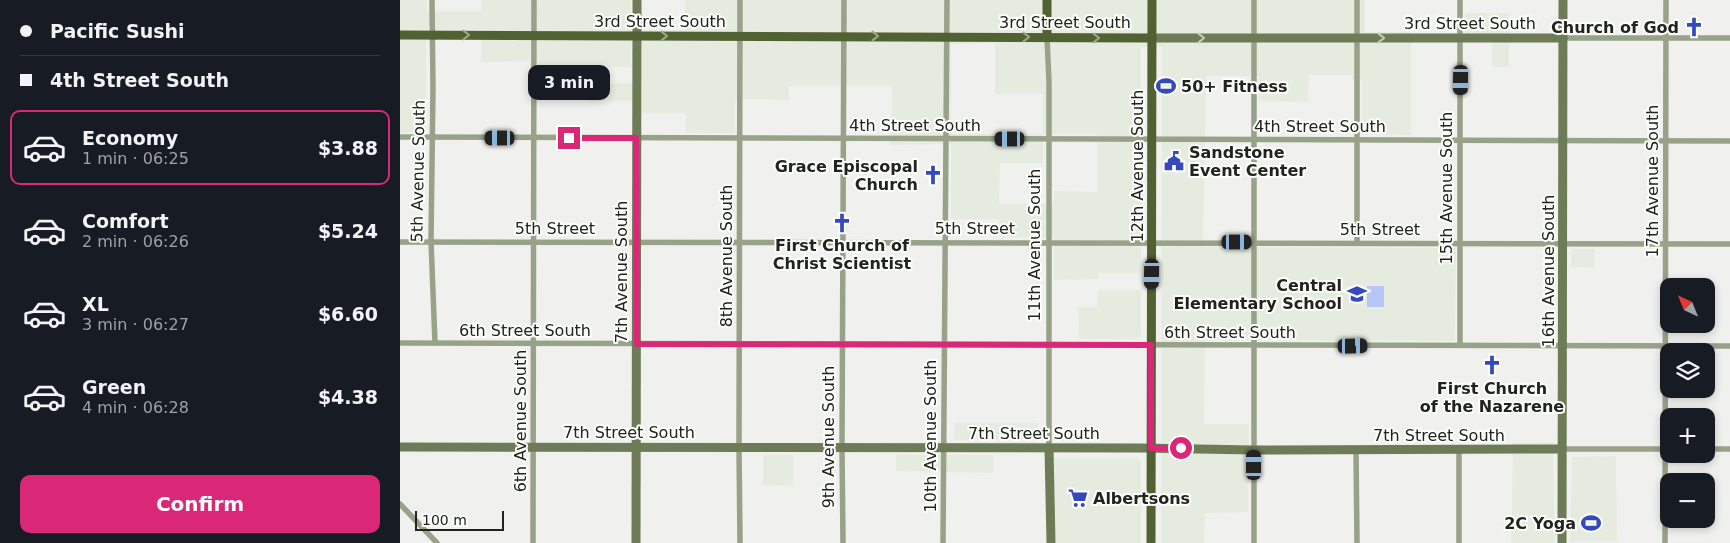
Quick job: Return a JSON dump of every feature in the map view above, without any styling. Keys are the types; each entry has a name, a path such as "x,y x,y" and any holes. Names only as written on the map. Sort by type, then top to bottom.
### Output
{"main road":[{"path":"1047,0 1047,38"},
{"name":"12th Avenue South","path":"1151,543 1152,0"},
{"name":"3rd Street South","path":"400,35 1152,38"}],"street":[{"name":"5th Avenue South","path":"432,0 431,241 435,343"},
{"name":"6th Avenue South","path":"533,543 534,0"},
{"name":"7th Avenue South","path":"636,543 637,0"},
{"name":"8th Avenue South","path":"740,0 740,543"},
{"name":"9th Avenue South","path":"843,543 842,242 844,0"},
{"name":"10th Avenue South","path":"944,543 947,0"},
{"path":"1254,0 1254,543"},
{"path":"1357,0 1357,243"},
{"name":"15th Avenue South","path":"1460,0 1460,346"},
{"name":"16th Avenue South","path":"1562,543 1563,0"},
{"name":"17th Avenue South","path":"1666,0 1666,343"},
{"name":"11th Avenue South","path":"1047,38 1049,82 1049,448 1051,543"},
{"name":"3rd Street South","path":"1152,38 1730,38"},
{"name":"4th Street South","path":"400,137 1730,141"},
{"name":"5th Street","path":"400,242 740,241 1730,244"},
{"name":"6th Street South","path":"400,343 1660,346"},
{"name":"6th Street South","path":"1715,346 1730,346"},
{"name":"7th Street South","path":"400,447 1151,448 1254,450 1660,449"},
{"path":"1715,449 1730,449"},
{"path":"1356,450 1356,543"},
{"path":"1459,450 1459,543"},
{"name":"17th Avenue South","path":"1665,543 1667,463"},
{"path":"400,504 437,543"}],"shaded area":[{"path":"400,0 427,0 427,11 481,11 481,0 631,0 631,67 583,66 583,85 539,85 539,61 481,62 481,30 426,30 426,133 400,133"},
{"path":"685,0 1365,0 1365,32 1411,32 1411,135 1362,134 1362,80 1352,79 1352,75 1309,75 1308,102 1259,101 1259,76 1206,76 1203,247 1456,248 1455,341 1205,340 1204,424 1249,424 1248,512 1205,513 1204,543 1161,543 1162,47 1141,47 1141,273 1098,273 1098,279 1054,280 1054,238 999,237 999,219 951,219 951,144 891,145 892,86 789,86 789,100 735,99 735,133 686,133 686,113 642,113 642,30 685,30","holes":["995,43 995,94 1043,94 1043,134 951,134 951,44","1043,134 1097,134 1097,192 1054,191 1053,204 999,204 1000,163 1043,163"]},
{"path":"1465,13 1509,13 1509,67 1492,67 1492,35 1465,34"},
{"path":"632,83 632,101 587,101 587,84"},
{"path":"1571,249 1594,249 1595,268 1571,267"},
{"path":"1367,286 1384,286 1384,307 1367,307"},
{"path":"1098,290 1141,290 1141,335 1139,338 1079,339 1078,307 1097,307"},
{"path":"955,423 1038,423 1038,439 954,440"},
{"path":"1553,442 1555,543 1511,543 1513,443"},
{"path":"763,455 793,455 793,486 763,485"},
{"path":"896,455 993,455 993,473 896,471"},
{"path":"1616,456 1617,542 1570,542 1572,457"},
{"path":"1053,458 1137,458 1141,462 1141,543 1053,543"}],"place":[{"name":"Church of God","path":"1694,27"},
{"name":"50+ Fitness","path":"1166,86"},
{"name":"Sandstone Event Center","path":"1174,161"},
{"name":"Grace Episcopal Church","path":"933,175"},
{"name":"First Church of Christ Scientist","path":"842,223"},
{"name":"Central Elementary School","path":"1357,294"},
{"name":"First Church of the Nazarene","path":"1492,365"},
{"name":"Albertsons","path":"1078,498"},
{"name":"2C Yoga","path":"1591,523"}],"route":[{"path":"569,138 636,138 637,344 1151,345 1151,448 1181,448"}]}
